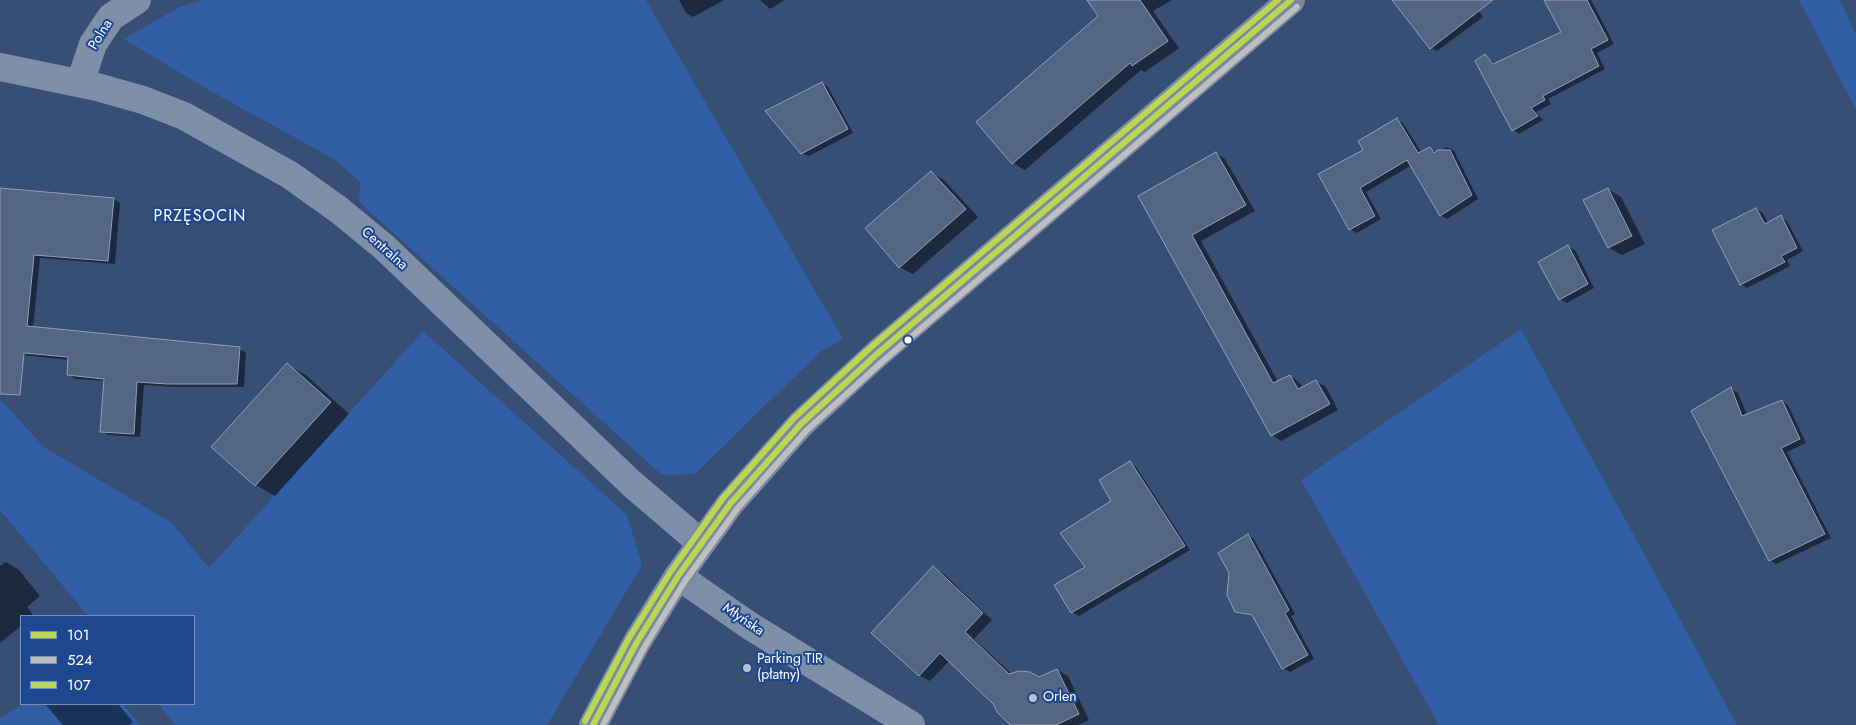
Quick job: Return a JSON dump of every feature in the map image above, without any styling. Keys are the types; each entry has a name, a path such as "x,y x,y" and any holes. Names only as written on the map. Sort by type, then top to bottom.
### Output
{"street":[{"name":"Polna","path":"80,83 93,44 111,17 138,0"},
{"path":"593,725 637,642 678,576 701,543 768,460 840,387 1291,0"},
{"name":"Centralna","path":"0,67 80,83 144,100 184,116 290,175 339,210 384,247 632,484 701,543"},
{"name":"Młyńska","path":"678,576 750,626 911,725"}],"shaded area":[{"path":"204,0 646,0 843,339 820,352 695,474 662,475 359,202 360,182 334,159 214,93 124,39 179,7"},
{"path":"1799,0 1840,0 1856,35 1856,110"},
{"path":"1521,329 1737,725 1439,725 1301,480"},
{"path":"423,331 627,515 642,565 546,725 175,725 160,705 195,705 195,615 87,615 0,510 0,399 44,447 172,523 209,568"},
{"path":"21,705 124,705 140,725 0,725 0,719"}],"building":[{"path":"1087,0 1140,0 1168,41 1132,66 1130,63 1012,164 976,122 1098,16"},
{"path":"1392,0 1493,0 1430,49"},
{"path":"1544,0 1587,0 1608,40 1591,49 1599,66 1543,96 1545,100 1531,108 1538,116 1512,131 1475,61 1485,54 1493,64 1561,32"},
{"path":"822,82 848,129 801,154 765,111"},
{"path":"1397,118 1418,153 1430,147 1434,153 1438,150 1450,150 1472,195 1440,216 1407,160 1360,188 1375,216 1349,230 1318,174 1363,150 1358,141"},
{"path":"1216,152 1246,205 1192,235 1273,383 1290,375 1298,389 1316,380 1330,404 1271,436 1138,196"},
{"path":"931,171 966,209 899,268 865,228"},
{"path":"0,188 114,198 108,261 34,255 27,326 240,347 237,384 137,382 134,434 100,432 104,379 67,375 68,357 24,353 20,395 0,394"},
{"path":"1608,188 1632,236 1608,248 1583,200"},
{"path":"1756,208 1765,224 1781,215 1797,248 1781,256 1785,262 1740,285 1712,230"},
{"path":"1568,245 1588,284 1559,300 1538,262"},
{"path":"287,363 331,402 255,486 211,447"},
{"path":"1731,387 1742,416 1782,400 1800,439 1781,448 1825,534 1769,561 1691,411"},
{"path":"1130,461 1185,546 1071,613 1054,585 1085,567 1060,533 1111,501 1099,480"},
{"path":"1248,534 1289,610 1285,613 1308,655 1282,669 1252,615 1235,612 1227,595 1229,573 1218,553"},
{"path":"933,566 983,613 965,632 1009,674 1019,671 1030,672 1039,677 1057,669 1079,714 1056,725 1010,725 997,712 994,705 940,653 919,676 871,633"}],"transit line":[{"name":"107","path":"585,721 629,638 671,571 723,498 794,418 871,347 1278,0"},
{"name":"101","path":"593,725 637,642 678,576 730,504 801,424 877,354 1291,0"},
{"name":"524","path":"603,725 645,646 685,581 737,509 807,430 883,361 1297,7"}],"place":[{"name":"Parking TIR (płatny)","path":"747,668"},
{"name":"Orlen","path":"1033,698"}],"district":[{"name":"PRZĘSOCIN","path":"200,217"}]}
